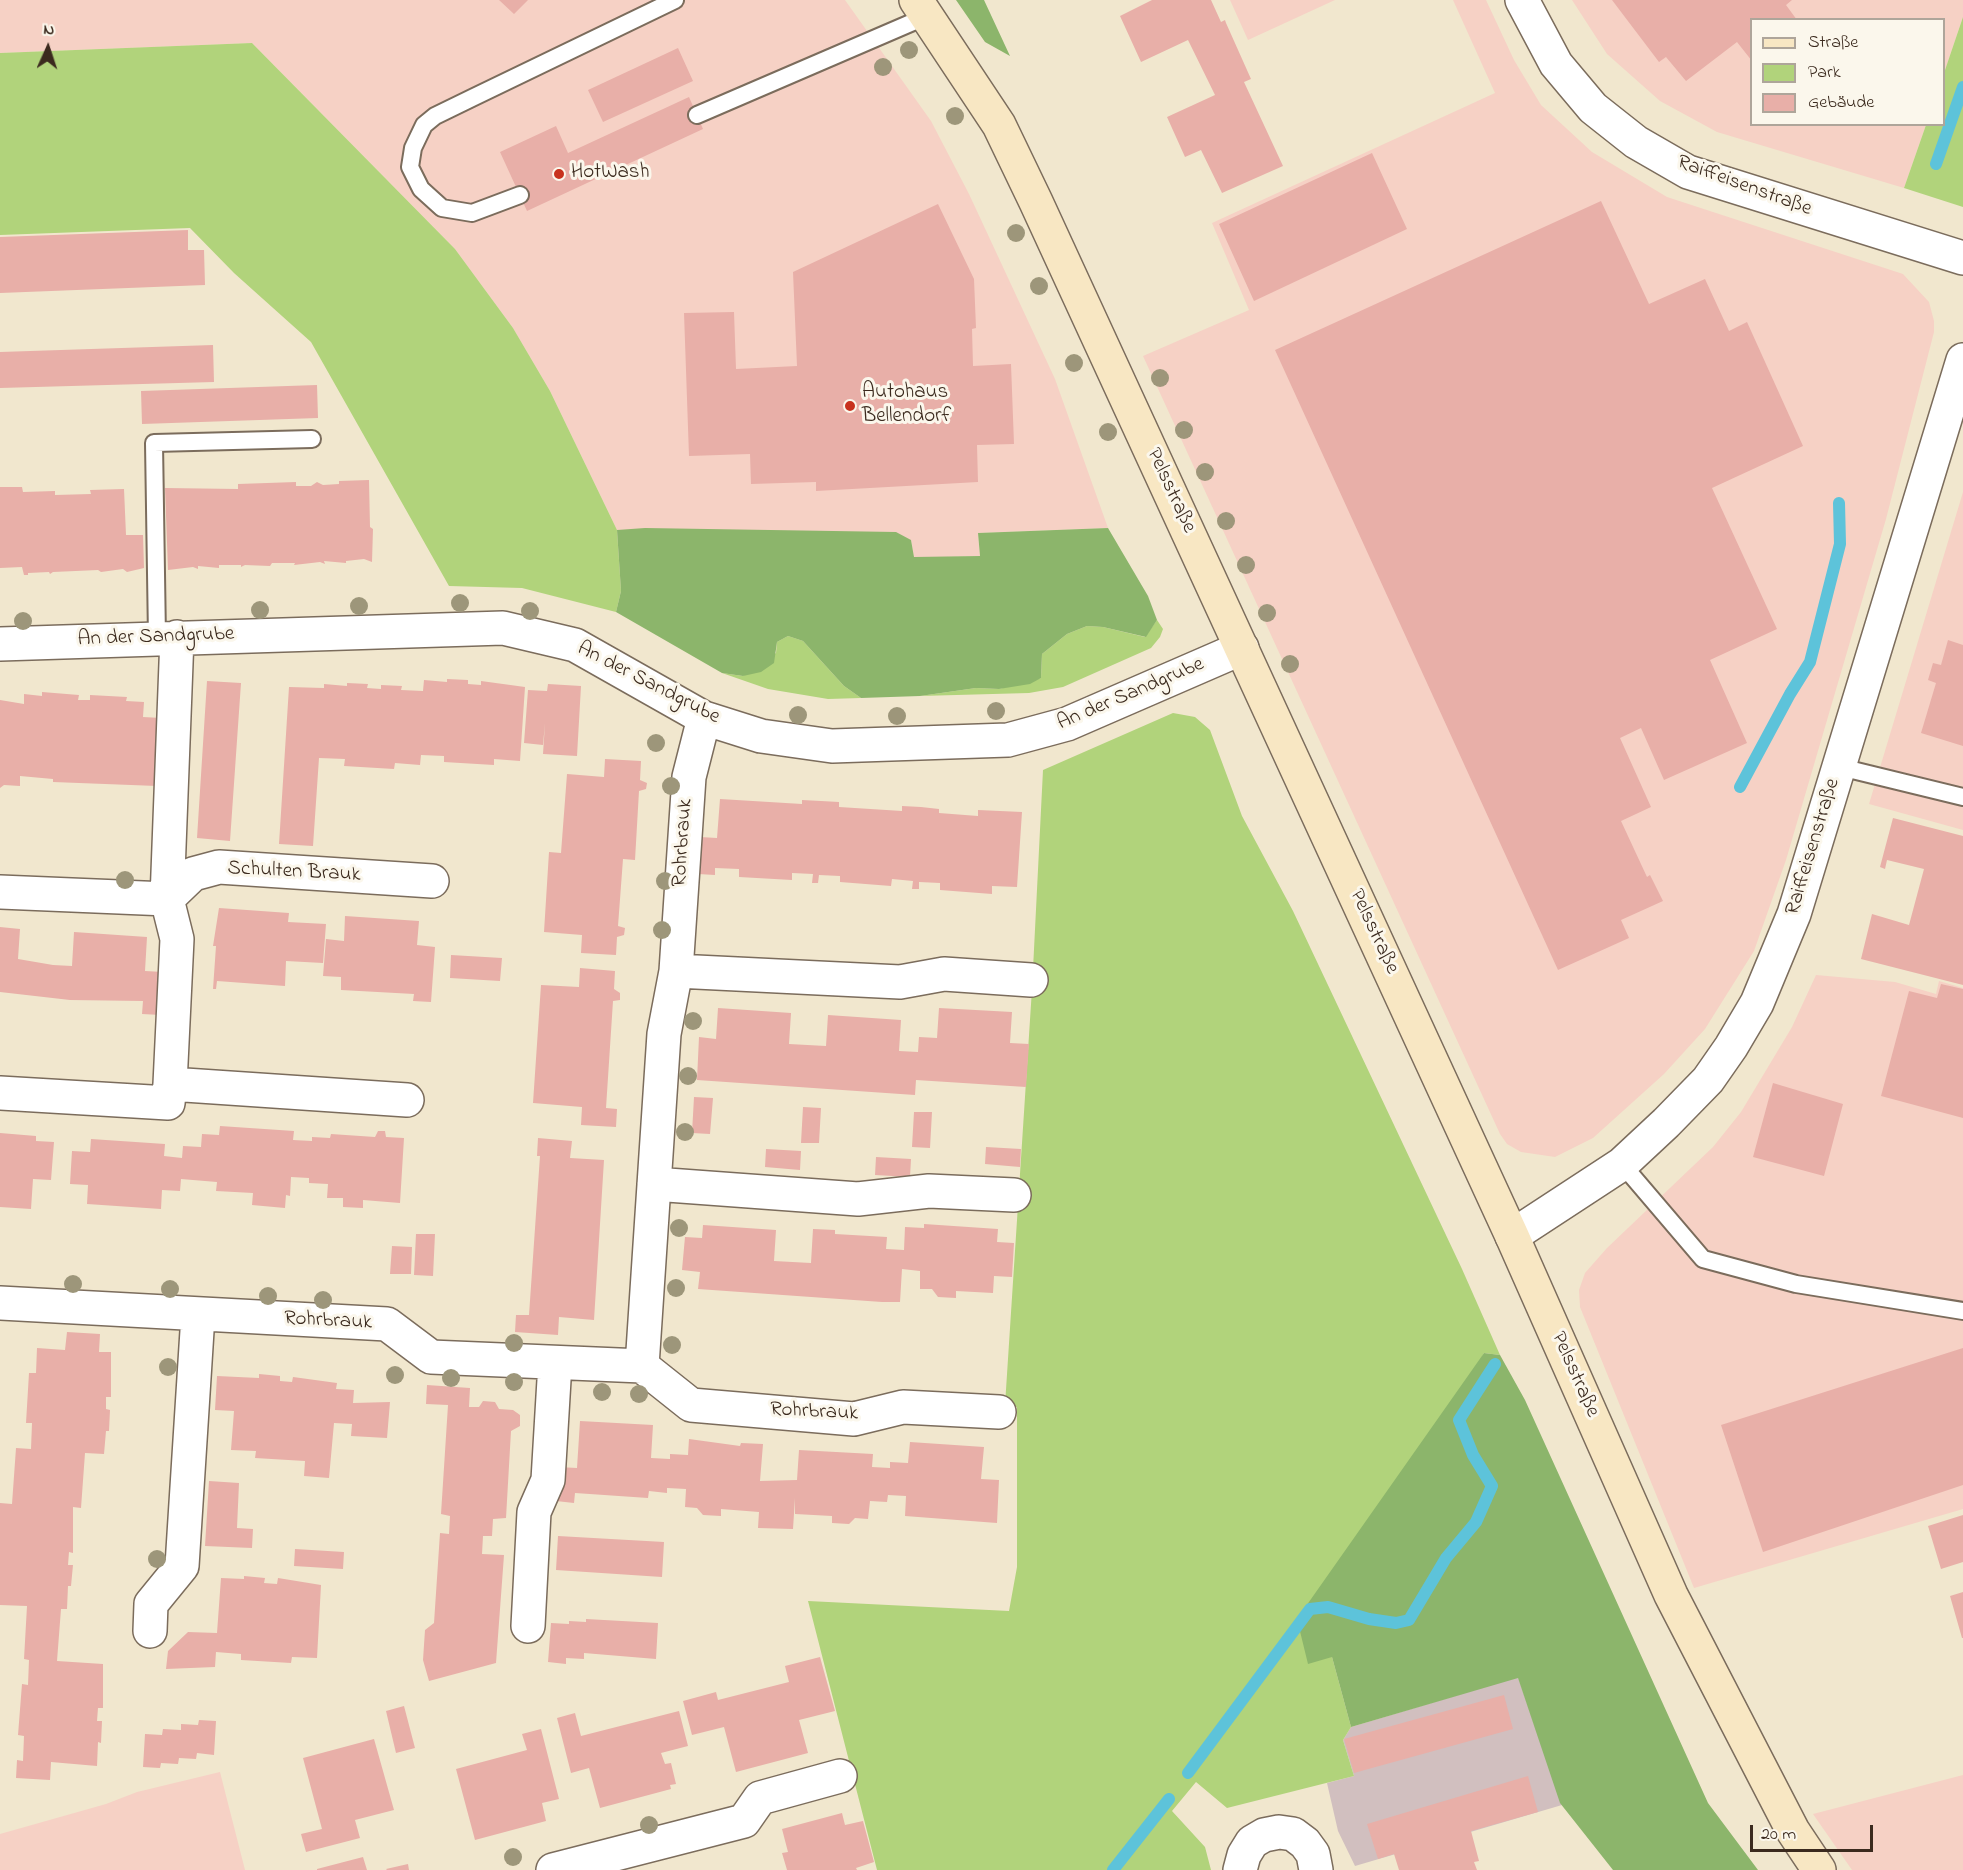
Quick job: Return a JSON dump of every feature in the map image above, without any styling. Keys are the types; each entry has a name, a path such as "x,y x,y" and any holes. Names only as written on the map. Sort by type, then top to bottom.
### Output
{"main road":[{"name":"Pelsstraße","path":"921,8 999,125 1512,1236 1701,1658 1793,1831 1819,1870"}],"street":[{"name":"Raiffeisenstraße","path":"1522,0 1533,24 1563,73 1593,108 1646,148 1688,172 1963,258"},
{"name":"Raiffeisenstraße","path":"1512,1236 1622,1164 1708,1080 1757,1003 1794,914 1963,360"},
{"name":"An der Sandgrube","path":"0,644 503,628 575,645 704,718 760,736 832,746 1008,740 1066,724 1242,648"},
{"path":"0,1093 168,1102 177,939 167,899 167,638"},
{"name":"Rohrbrauk","path":"642,1366 664,1034 676,971 689,777 704,718"},
{"name":"Schulten Brauk","path":"167,899 193,874 219,867 432,881"},
{"path":"0,892 167,899"},
{"path":"676,971 900,982 944,974 1031,980"},
{"path":"170,1084 407,1100"},
{"path":"654,1184 858,1199 928,1191 1014,1195"},
{"name":"Rohrbrauk","path":"0,1303 387,1324 432,1358 642,1366 692,1405 855,1419 903,1407 999,1412"},
{"path":"150,1631 152,1604 182,1566 198,1315"},
{"path":"528,1626 534,1512 548,1480 555,1363"},
{"path":"554,1870 744,1821 760,1798 840,1776"},
{"path":"1240,1870 1244,1855 1252,1842 1264,1835 1279,1832 1293,1834 1305,1842 1313,1854 1316,1870"}],"lane":[{"path":"520,195 472,213 442,208 421,189 410,167 413,148 424,125 435,116 675,0"},
{"path":"696,115 921,8"},
{"path":"167,638 154,443 312,438"},
{"path":"1840,767 1963,797"},
{"path":"1622,1164 1703,1260 1796,1284 1963,1311"}],"shaded area":[{"path":"0,0 845,0 931,121 969,194 1055,379 1108,528 978,533 980,556 914,558 911,540 617,530 550,391 513,328 455,249 252,43 0,53"},
{"path":"1230,0 1335,0 1248,40"},
{"path":"1453,0 1486,0 1514,60 1541,105 1592,152 1667,197 1903,274 1929,302 1934,321 1934,332 1886,519 1786,860 1754,951 1705,1029 1664,1074 1593,1138 1555,1157 1521,1152 1507,1144 1500,1134 1143,356 1249,310 1212,223 1495,93"},
{"path":"1572,0 1963,0 1963,17 1945,70 1945,18 1750,18 1750,126 1926,126 1904,188 1717,132 1660,101 1607,54"},
{"path":"1963,492 1963,830 1869,804"},
{"path":"1816,975 1895,982 1936,994 1939,981 1963,988 1963,1509 1694,1588 1580,1307 1579,1290 1585,1273 1607,1248 1713,1147 1741,1112 1792,1027"},
{"path":"1518,1677 1562,1805 1355,1866 1338,1831 1327,1783 1354,1776 1343,1740 1351,1727"},
{"path":"220,1772 245,1870 0,1870 0,1834 106,1804 137,1792"},
{"path":"1963,1775 1963,1870 1852,1870 1813,1814"}],"green space":[{"path":"956,0 984,0 1010,56 985,42"},
{"path":"1963,17 1963,207 1904,188 1926,126 1945,126 1945,70"},
{"path":"252,43 455,249 513,328 550,391 617,530 621,591 616,612 522,588 449,586 311,342 234,273 190,228 0,235 0,53"},
{"path":"645,528 896,532 911,540 914,557 980,556 978,533 1108,528 1148,596 1157,620 1146,637 1103,627 1087,626 1067,634 1042,654 1041,678 1030,684 999,689 976,688 920,696 861,698 844,686 803,641 788,636 777,642 774,663 761,672 743,676 722,673 616,612 621,591 617,530"},
{"path":"1157,620 1163,629 1151,648 1063,687 1029,693 920,696 976,688 999,689 1041,678 1042,654 1067,634 1087,626 1103,627 1145,637"},
{"path":"788,636 803,641 844,686 861,698 828,699 768,689 722,673 743,676 776,653 777,642"},
{"path":"1173,713 1195,717 1210,730 1242,816 1293,911 1462,1269 1500,1355 1484,1353 1332,1657 1351,1727 1343,1740 1354,1776 1227,1808 1196,1782 1172,1811 1205,1847 1211,1870 877,1870 808,1601 1009,1611 1017,1567 1017,1407 1005,1405 1032,989 1043,770"},
{"path":"1484,1353 1500,1355 1525,1400 1708,1803 1758,1870 1613,1870 1560,1803 1518,1678 1351,1727 1332,1657 1308,1664 1297,1619"}],"building":[{"path":"499,0 528,0 514,14"},
{"path":"1152,0 1211,0 1221,22 1225,20 1251,79 1244,82 1283,166 1222,193 1201,150 1185,157 1167,117 1215,95 1188,40 1141,62 1120,16"},
{"path":"1612,0 1792,0 1786,5 1796,18 1750,18 1750,58 1737,42 1686,81 1666,57 1659,62"},
{"path":"678,48 693,81 603,122 588,90"},
{"name":"HotWash","path":"689,97 703,129 527,211 500,152 556,126 568,153"},
{"path":"1372,153 1407,229 1254,301 1219,224"},
{"path":"1601,201 1649,304 1705,279 1729,331 1747,322 1803,446 1712,488 1777,629 1710,660 1747,743 1664,780 1641,728 1620,738 1651,807 1621,821 1647,877 1650,875 1663,901 1621,920 1629,938 1558,970 1275,350"},
{"name":"Autohaus Bellendorf","path":"938,204 974,279 976,328 972,329 973,366 1011,364 1014,444 977,445 978,482 816,491 816,482 751,484 750,454 689,456 684,313 734,312 736,369 797,366 793,272"},
{"path":"188,230 188,250 204,250 205,285 0,293 0,237"},
{"path":"213,345 214,382 0,388 0,352"},
{"path":"317,385 318,418 142,424 141,391"},
{"path":"369,480 370,527 373,529 372,562 364,559 346,561 346,563 324,561 325,564 320,562 294,565 295,563 272,563 270,566 245,565 241,567 241,565 219,565 219,568 198,566 198,569 193,567 168,570 165,488 238,489 238,484 296,482 296,486 311,486 317,482 323,485 339,484 339,481"},
{"path":"0,487 22,487 23,492 55,491 55,495 91,494 90,490 124,489 126,535 143,535 144,568 127,572 123,569 24,575 22,567 0,568"},
{"path":"1948,640 1963,645 1963,746 1921,733 1936,683 1928,680 1933,663 1941,665"},
{"path":"447,679 468,680 468,684 481,685 481,681 525,687 520,761 494,759 494,765 444,762 444,756 421,755 420,765 395,763 394,769 344,766 345,759 319,758 313,846 279,844 289,687 324,688 324,684 347,686 347,683 368,684 367,688 381,689 381,685 402,686 401,690 423,691 424,680 447,682"},
{"path":"207,681 241,683 230,841 197,838"},
{"path":"548,684 581,686 577,756 543,754 545,723 543,745 524,743 528,690 547,691"},
{"path":"42,692 79,695 78,700 90,700 90,695 127,697 126,701 144,702 143,717 161,718 157,786 53,782 53,779 20,776 20,786 4,785 0,788 0,700 24,704 24,694 42,696"},
{"path":"605,759 641,761 640,780 647,783 646,789 639,791 635,860 623,859 618,926 625,928 624,935 617,937 616,955 581,953 582,935 544,932 549,852 561,853 567,774 604,777"},
{"path":"720,799 802,804 802,800 839,802 839,807 902,811 902,806 921,807 939,809 939,813 978,816 978,810 1022,812 1017,887 992,886 992,894 940,890 940,883 919,882 919,889 912,889 913,881 892,879 891,886 840,882 840,876 819,875 818,883 812,883 813,874 792,873 792,880 739,877 739,869 715,868 715,875 698,874 700,837 717,838"},
{"path":"1893,818 1963,836 1963,985 1861,959 1872,914 1909,925 1924,869 1887,860 1885,869 1880,867"},
{"path":"219,908 289,913 288,922 326,924 323,963 286,961 285,986 217,981 216,989 213,989 216,946 213,946"},
{"path":"345,916 419,921 417,945 435,947 431,1002 413,1001 414,994 341,990 341,977 323,976 326,939 344,941"},
{"path":"0,927 20,929 18,959 53,965 72,966 74,932 147,937 145,971 163,972 161,1015 142,1014 143,1001 70,1000 0,992"},
{"path":"451,955 502,958 500,981 450,978"},
{"path":"580,968 615,971 614,989 620,993 620,1000 613,1001 606,1108 617,1109 616,1127 581,1125 582,1107 533,1103 541,985 579,987"},
{"path":"1941,984 1963,989 1963,1118 1881,1096 1909,991 1937,998"},
{"path":"718,1008 791,1013 789,1044 826,1046 828,1015 901,1020 899,1051 918,1052 919,1037 937,1038 939,1008 1012,1012 1010,1043 1029,1044 1026,1087 916,1080 915,1095 697,1080 699,1037 716,1039"},
{"path":"1773,1083 1843,1104 1824,1176 1753,1157"},
{"path":"694,1097 713,1098 710,1134 692,1133"},
{"path":"803,1107 821,1108 819,1143 801,1143"},
{"path":"914,1112 932,1112 930,1148 912,1147"},
{"path":"220,1126 294,1131 293,1140 312,1141 312,1137 330,1138 331,1134 375,1137 378,1131 385,1131 386,1137 404,1138 400,1203 363,1200 363,1208 343,1207 343,1198 327,1198 328,1184 309,1183 309,1178 291,1177 290,1196 286,1195 285,1208 252,1205 253,1193 216,1191 217,1182 181,1179 180,1191 162,1190 161,1209 87,1204 88,1185 70,1184 72,1151 90,1152 91,1139 165,1144 164,1156 182,1158 183,1146 201,1147 202,1134 219,1135"},
{"path":"0,1133 36,1136 36,1141 54,1142 51,1180 33,1179 31,1209 0,1207"},
{"path":"538,1138 572,1141 570,1158 604,1160 594,1320 559,1317 558,1335 515,1332 516,1315 529,1315 540,1156 537,1156"},
{"path":"986,1147 1021,1149 1020,1167 985,1164"},
{"path":"766,1149 801,1151 800,1170 765,1167"},
{"path":"876,1157 911,1159 910,1177 875,1175"},
{"path":"924,1224 998,1229 997,1242 1014,1243 1012,1277 994,1276 993,1293 956,1291 956,1298 938,1297 932,1289 920,1289 920,1271 902,1269 900,1302 882,1302 698,1289 700,1272 682,1270 685,1237 702,1238 703,1225 776,1230 774,1261 811,1263 813,1229 835,1230 835,1234 887,1237 886,1249 904,1250 905,1227 924,1228"},
{"path":"416,1234 435,1234 433,1276 414,1275"},
{"path":"392,1246 412,1247 411,1274 390,1274"},
{"path":"67,1332 100,1334 99,1352 111,1352 111,1397 106,1397 106,1409 110,1410 109,1431 106,1431 104,1454 85,1453 81,1508 73,1507 73,1553 69,1552 68,1565 73,1565 71,1586 68,1586 67,1609 61,1609 57,1661 103,1664 103,1708 98,1708 97,1721 102,1721 101,1743 98,1742 97,1766 51,1762 50,1780 16,1778 17,1760 23,1761 24,1736 18,1735 22,1684 28,1685 29,1660 24,1659 27,1606 0,1605 0,1503 12,1504 16,1448 31,1449 32,1423 26,1423 29,1373 36,1373 37,1348 65,1350"},
{"path":"1963,1348 1963,1485 1763,1552 1721,1425"},
{"path":"259,1374 280,1376 280,1381 292,1382 293,1377 337,1383 336,1389 354,1390 353,1403 390,1402 387,1438 351,1436 352,1424 334,1423 329,1478 304,1476 305,1461 255,1458 256,1451 231,1450 234,1411 215,1410 217,1376 259,1378"},
{"path":"427,1385 470,1388 469,1407 479,1407 483,1401 495,1402 499,1409 513,1410 520,1415 520,1426 511,1431 506,1518 493,1519 492,1536 483,1536 482,1554 504,1555 496,1663 429,1681 423,1660 425,1630 434,1623 440,1533 449,1534 450,1516 441,1514 448,1405 426,1404"},
{"path":"580,1421 653,1425 651,1458 670,1459 670,1454 688,1455 689,1439 740,1446 741,1443 763,1444 760,1481 797,1480 799,1450 873,1454 872,1467 890,1468 890,1462 908,1463 910,1442 984,1447 981,1479 999,1480 997,1523 905,1516 906,1496 888,1495 887,1502 870,1501 868,1519 855,1518 849,1524 832,1523 832,1516 795,1514 795,1498 793,1529 758,1528 759,1512 721,1509 721,1516 703,1515 697,1508 685,1507 686,1489 667,1488 667,1493 649,1491 648,1498 575,1493 574,1503 556,1501 558,1467 577,1468"},
{"path":"209,1481 239,1483 237,1528 253,1529 252,1548 205,1546"},
{"path":"1963,1515 1963,1562 1941,1569 1928,1526"},
{"path":"558,1536 664,1542 662,1577 556,1570"},
{"path":"295,1549 344,1552 343,1569 294,1566"},
{"path":"244,1576 265,1578 264,1583 277,1584 278,1578 321,1585 317,1658 292,1657 291,1663 241,1660 241,1654 216,1652 215,1667 166,1669 168,1651 188,1632 217,1633 221,1578 244,1579"},
{"path":"1963,1592 1963,1638 1962,1638 1950,1596"},
{"path":"586,1619 658,1623 656,1659 584,1653 584,1659 566,1658 566,1664 548,1662 551,1623 569,1624 569,1621 586,1622"},
{"path":"820,1657 835,1711 799,1720 808,1753 736,1772 724,1727 692,1735 683,1701 716,1692 718,1700 789,1682 785,1666"},
{"path":"1504,1695 1513,1729 1354,1773 1344,1739"},
{"path":"404,1706 415,1748 396,1753 386,1711"},
{"path":"679,1711 688,1746 661,1753 665,1764 671,1763 676,1784 670,1785 671,1789 600,1808 589,1768 571,1773 557,1718 575,1713 581,1736"},
{"path":"199,1720 216,1721 214,1755 197,1753 196,1759 179,1758 178,1764 161,1763 160,1768 143,1767 145,1734 162,1735 163,1729 181,1730 181,1724 198,1725"},
{"path":"541,1729 559,1799 542,1803 546,1821 475,1840 456,1769 527,1750 522,1734"},
{"path":"374,1739 394,1810 355,1820 360,1838 306,1852 301,1834 322,1829 303,1758"},
{"path":"1528,1776 1538,1812 1471,1831 1479,1861 1474,1862 1477,1870 1399,1870 1394,1854 1378,1859 1367,1824"},
{"path":"842,1813 845,1825 863,1821 874,1862 856,1868 857,1870 787,1870 782,1853 788,1852 782,1829"},
{"path":"363,1857 367,1870 317,1870 317,1869"},
{"path":"408,1864 409,1870 386,1869"}],"waterway":[{"path":"1936,164 1963,87"},
{"path":"1740,787 1790,694 1810,662 1840,544 1839,503"},
{"path":"1188,1773 1310,1609 1328,1607 1369,1619 1396,1623 1409,1620 1446,1558 1476,1522 1492,1486 1473,1455 1459,1420 1495,1364"},
{"path":"1113,1870 1169,1799"}],"place":[{"name":"HotWash","path":"559,174"},
{"name":"Autohaus Bellendorf","path":"850,406"}]}
